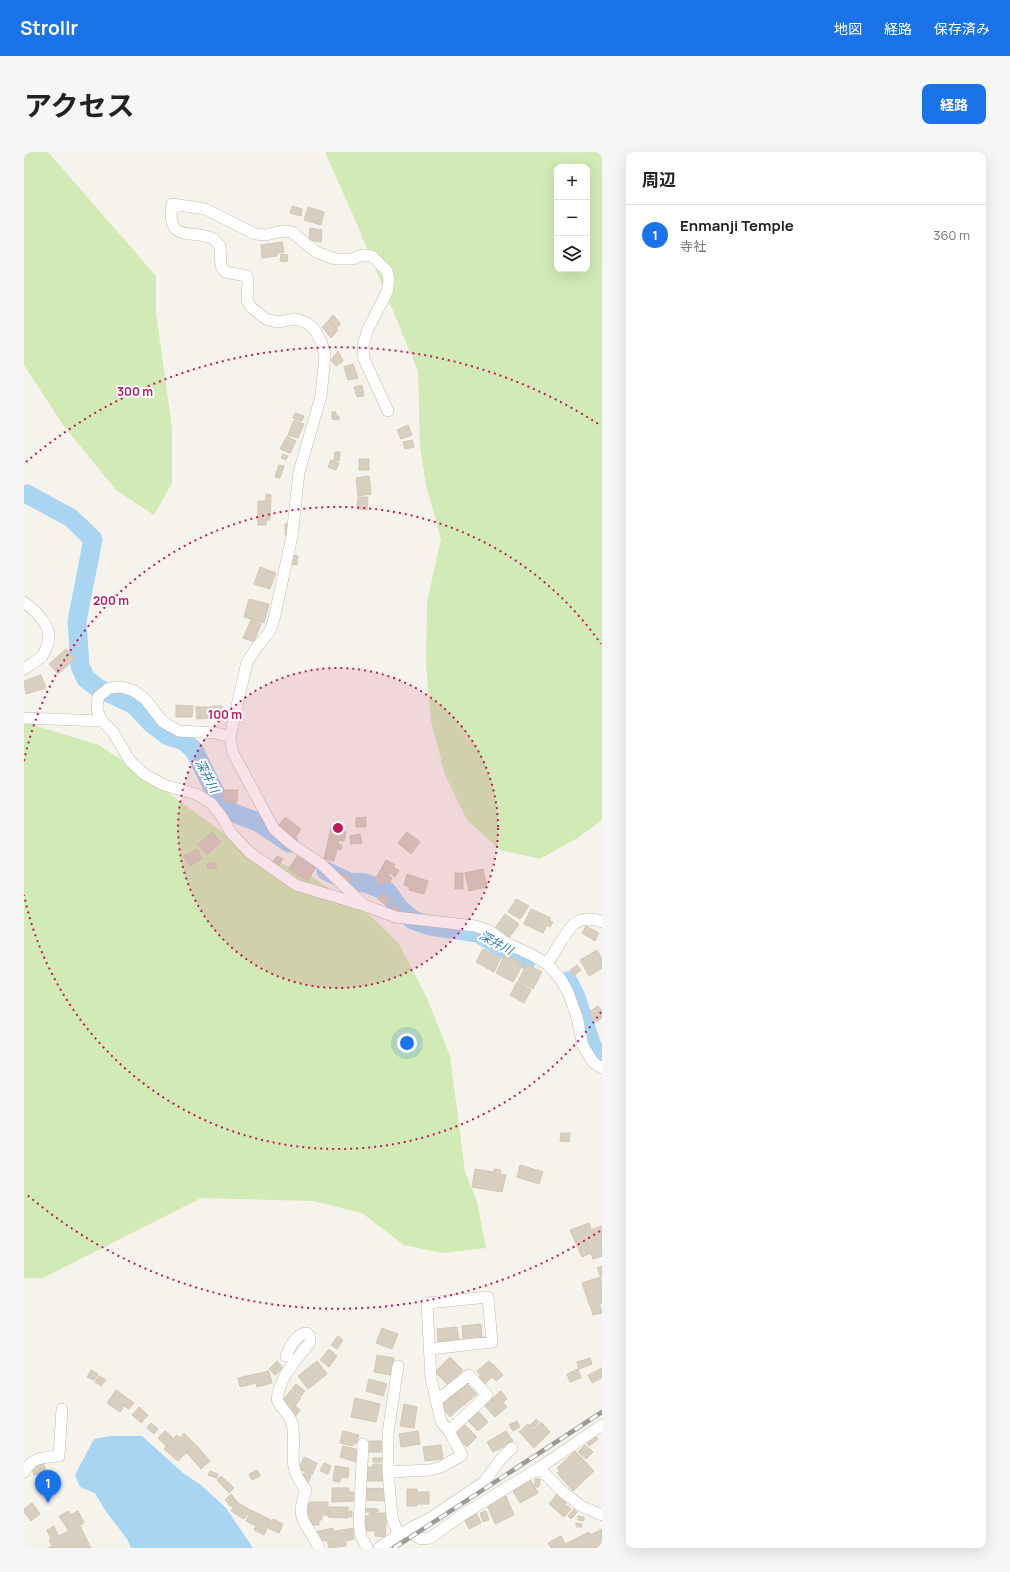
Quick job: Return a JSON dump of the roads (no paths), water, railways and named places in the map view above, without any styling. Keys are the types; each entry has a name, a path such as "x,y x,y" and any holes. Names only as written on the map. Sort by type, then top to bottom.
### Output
{"street":[{"path":"366,906 321,864 290,843 274,829 233,753 230,737 247,662 257,646 270,631 274,619 292,536 299,472 321,396 325,356 322,344 315,330 307,323 296,319 277,322 266,319 251,307 247,300 247,276 225,272 221,266 220,246 214,240 203,236 180,233 173,225 170,215 172,204 205,209 255,234 266,235 282,231 292,232 316,252 335,259 352,259 363,255 372,256 387,271 389,280 387,292 368,329 363,344 363,352 364,359 388,411"},
{"path":"24,602 44,621 49,631 49,643 43,655 24,669"},
{"path":"230,737 216,733 179,731 164,722 145,699 134,691 122,687 109,688 98,697 97,710 102,721 113,732 130,761 144,774 164,785 196,794 211,803 222,817 231,834 249,852 296,885 366,906 396,917 476,926 490,931 506,943 547,964 560,978 568,992 577,1017 583,1046 593,1062 602,1068"},
{"path":"24,718 102,721"},
{"path":"547,964 575,924 585,919 598,920 602,922"},
{"path":"388,1472 436,1469 462,1455 449,1432 442,1424 431,1378 427,1303 488,1297 492,1342 430,1349"},
{"path":"286,1356 297,1336 307,1333 310,1336 310,1342 286,1372 279,1385 277,1400 292,1421 292,1461 300,1482 306,1490 300,1511 303,1522 319,1548"},
{"path":"398,1366 388,1433 388,1472 394,1524 403,1533 421,1539 430,1538 462,1515 539,1468 602,1425"},
{"path":"436,1399 441,1397 469,1375 487,1395 449,1432"},
{"path":"24,1472 28,1464 35,1459 60,1456 62,1409"},
{"path":"363,1444 359,1523 361,1536 367,1548"},
{"path":"379,1548 432,1517 484,1482 501,1459 512,1448"},
{"path":"539,1468 564,1493 581,1506 602,1515"}],"water":[{"path":"111,1436 142,1436 183,1473 201,1485 226,1508 253,1548 131,1548 127,1539 105,1510 95,1493 80,1487 75,1475 94,1439"}],"waterway":[{"name":"深井川","path":"27,494 71,518 93,539 77,621 80,666 86,679 98,688 134,705 152,724 168,736 184,741 194,750 217,796 231,812 258,822 289,843"},
{"name":"深井川","path":"326,871 349,882 365,883 387,891 399,908 413,920 430,926 478,933 527,960"},
{"name":"深井川","path":"568,981 576,997 592,1046 602,1062"}],"railway":[{"path":"394,1548 602,1412"}],"place":[{"name":"Enmanji Temple","path":"48,1503"}]}
